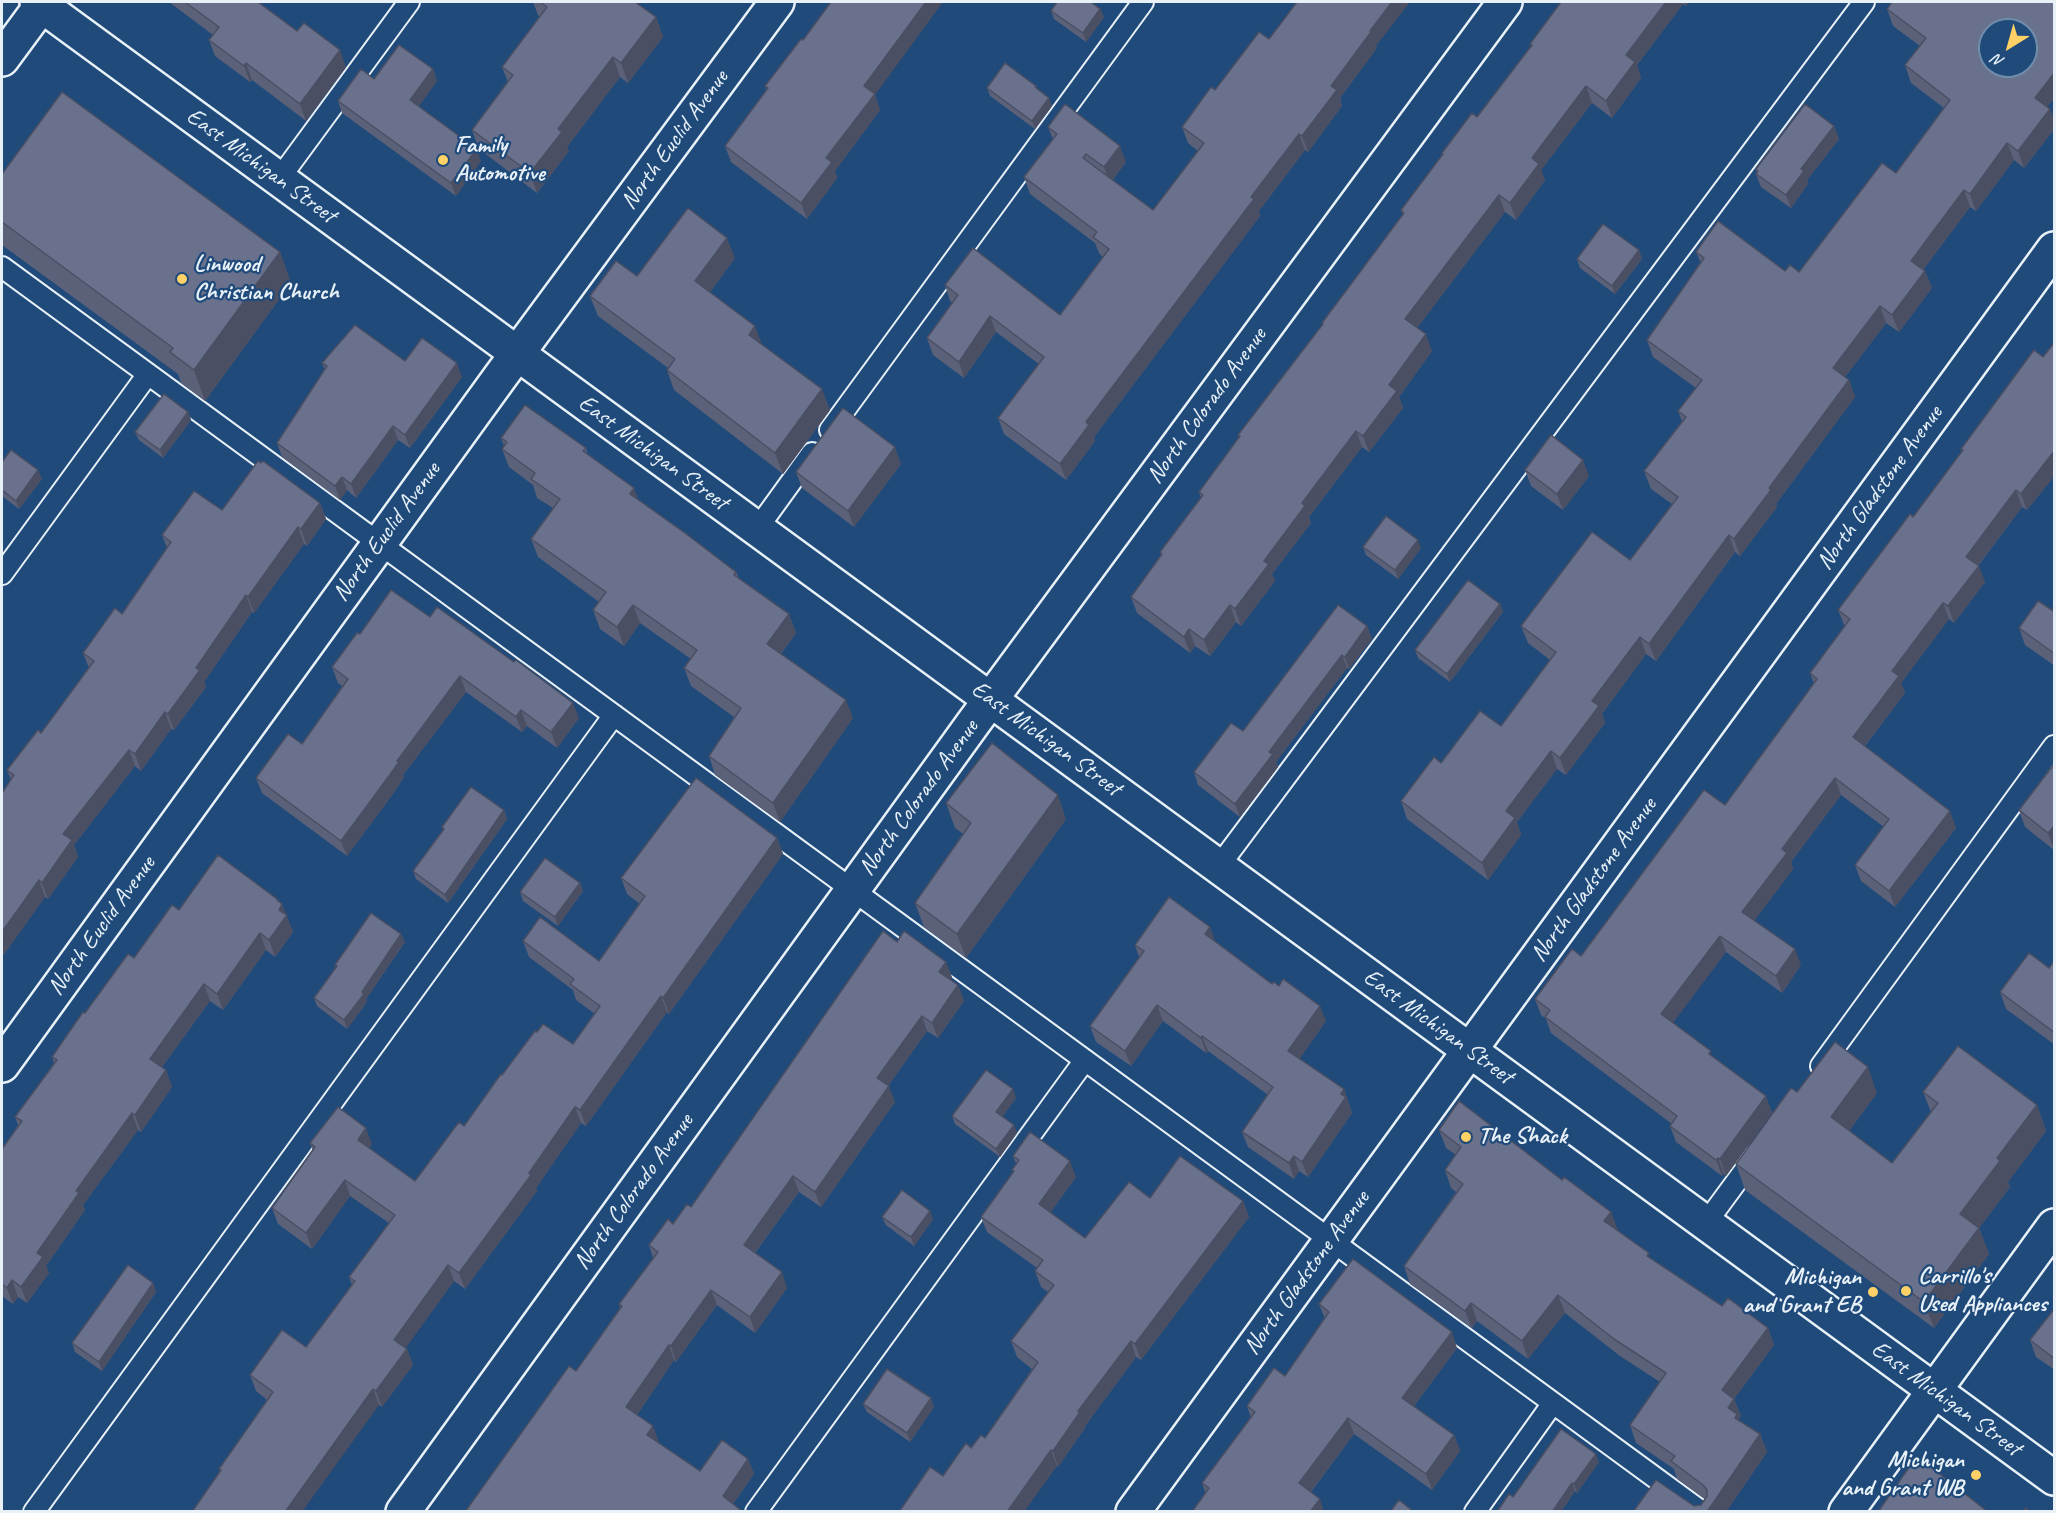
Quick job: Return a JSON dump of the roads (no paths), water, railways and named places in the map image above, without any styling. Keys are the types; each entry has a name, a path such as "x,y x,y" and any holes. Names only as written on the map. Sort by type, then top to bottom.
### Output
{"street":[{"name":"North Euclid Avenue","path":"2,1065 379,544 777,2"},
{"name":"North Colorado Avenue","path":"403,1512 991,699 1505,2"},
{"name":"East Michigan Street","path":"40,3 2055,1478"},
{"path":"2,59 40,3"},
{"name":"North Gladstone Avenue","path":"1133,1512 2055,249"},
{"path":"1846,1512 2055,1227"}],"lane":[{"path":"279,179 409,2"},
{"path":"757,528 1143,2"},
{"path":"1220,866 1864,2"},
{"path":"2,267 1702,1512"},
{"path":"2,574 148,374"},
{"path":"34,1512 614,715"},
{"path":"1809,1082 2055,746"},
{"path":"756,1512 1085,1060"},
{"path":"1706,1223 1767,1140"},
{"path":"1474,1512 1553,1403"}],"place":[{"name":"Family Automotive","path":"443,160"},
{"name":"Linwood Christian Church","path":"182,279"},
{"name":"The Shack","path":"1466,1137"},
{"name":"Carrillo's Used Appliances","path":"1906,1291"},
{"name":"Michigan and Grant EB","path":"1873,1292"},
{"name":"Michigan and Grant WB","path":"1976,1475"}]}
